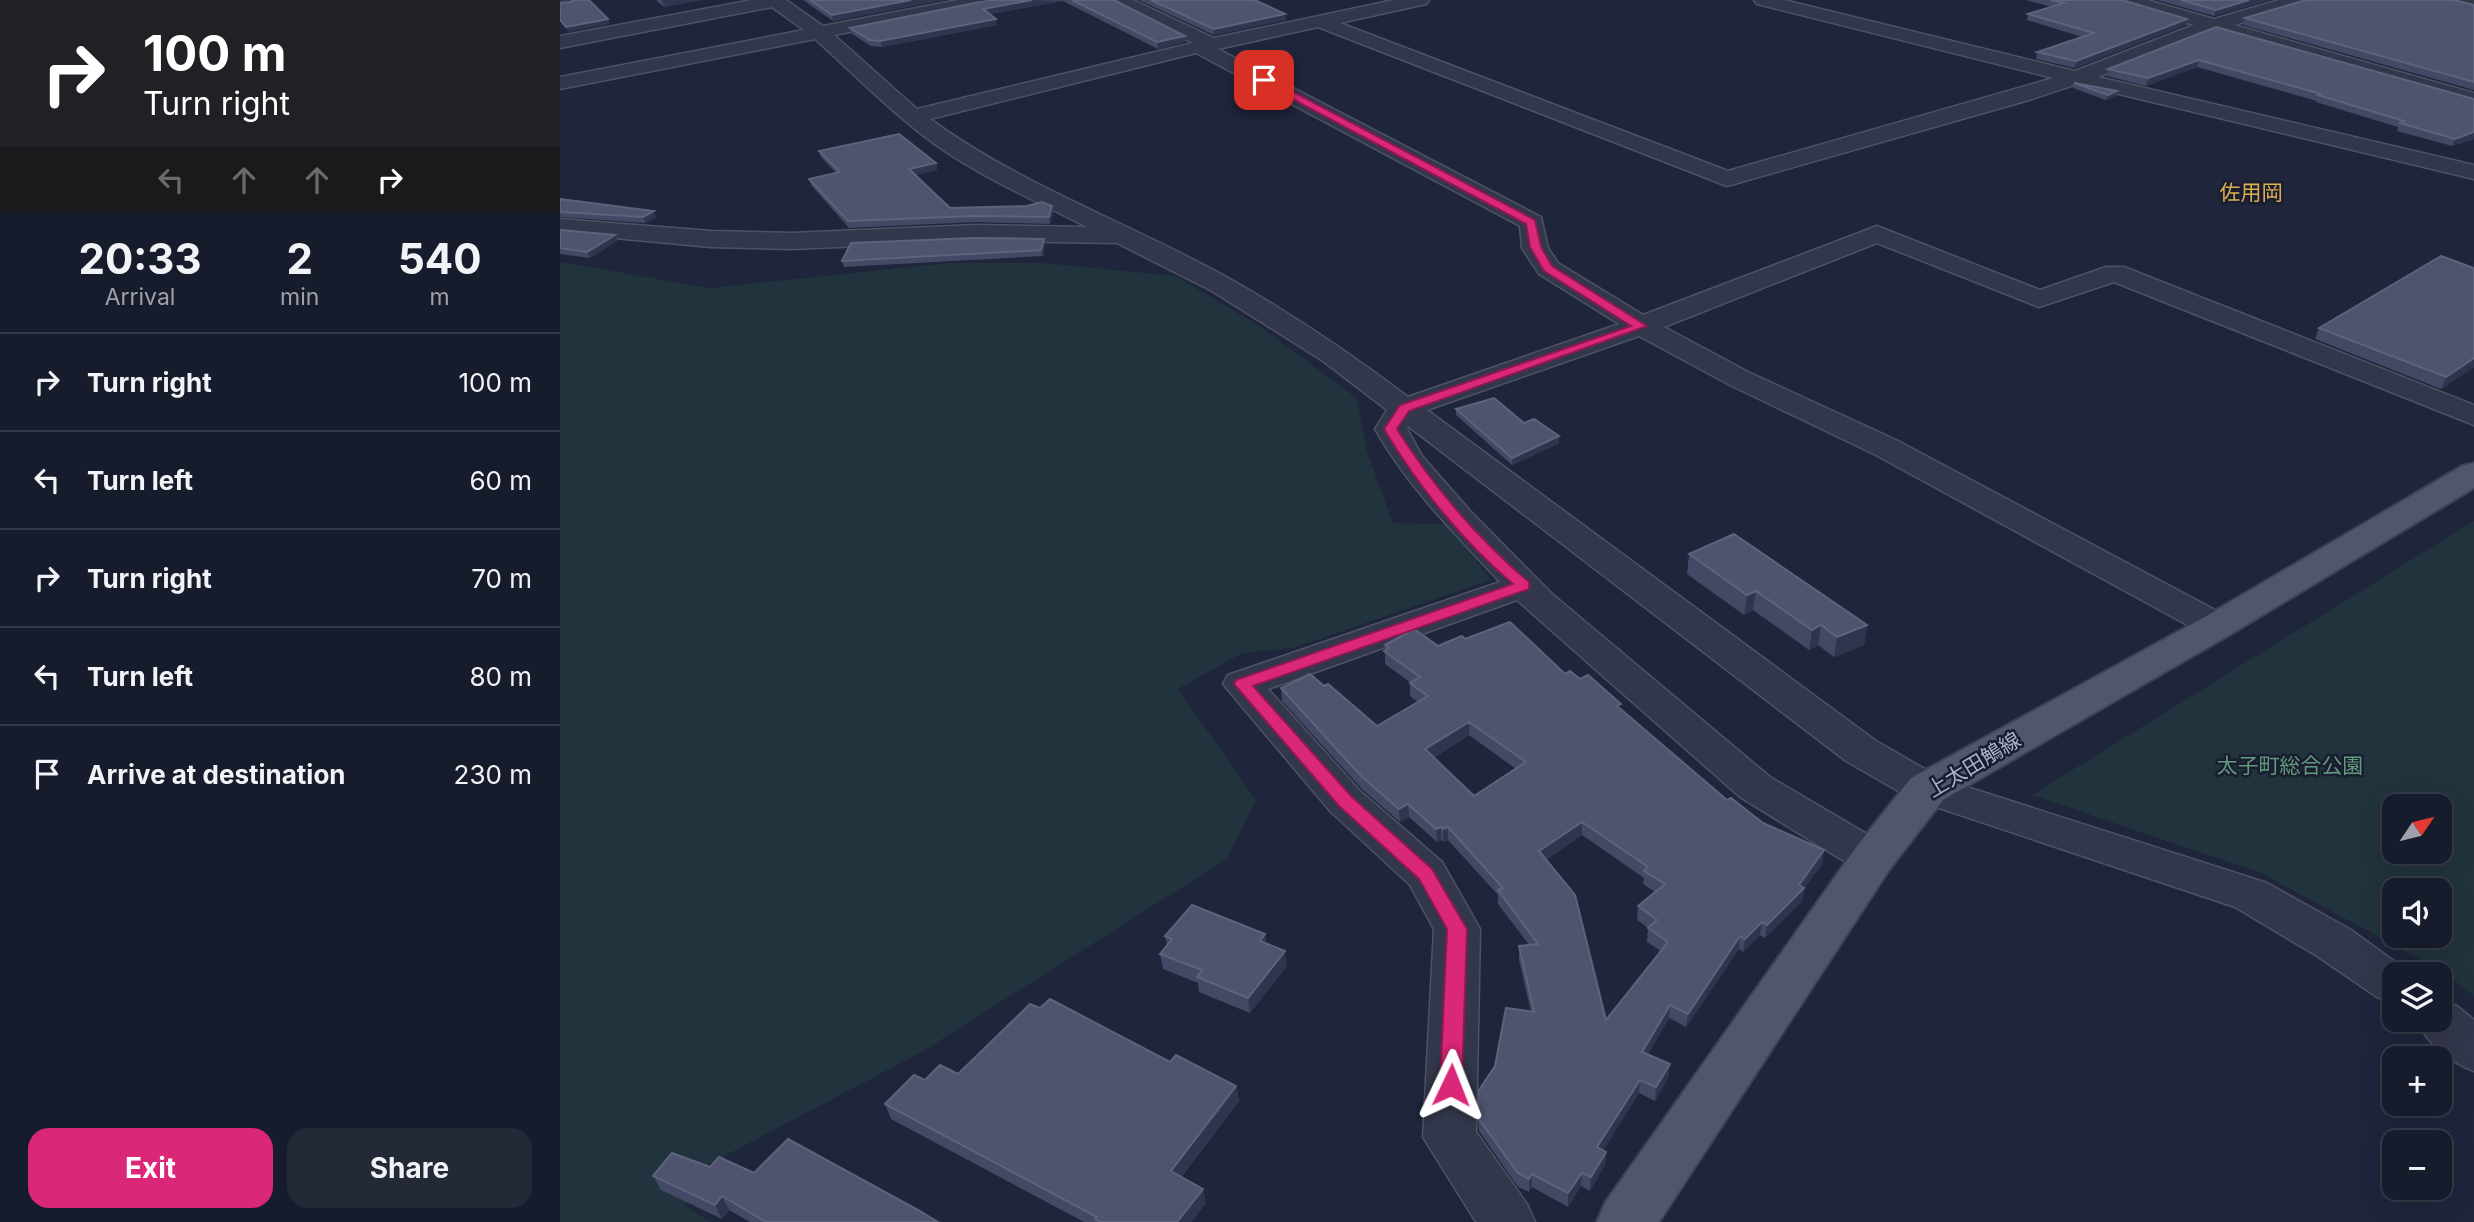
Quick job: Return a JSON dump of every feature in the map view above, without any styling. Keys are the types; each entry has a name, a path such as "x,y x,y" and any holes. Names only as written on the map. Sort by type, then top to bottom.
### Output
{"main road":[{"name":"上太田鵤線","path":"1626,1222 1873,859 1927,789 2217,626 2474,473"}],"street":[{"path":"560,1 566,0"},
{"path":"560,83 986,0"},
{"path":"1118,0 1532,222 1535,247 1548,268 1641,326 1740,379 1885,447 2217,626"},
{"path":"913,117 1205,46 1420,0"},
{"path":"1763,0 2474,172"},
{"path":"2127,0 2474,100"},
{"path":"1321,22 1727,180 1805,160 2079,77 2217,25 2298,0"},
{"path":"2458,0 2474,4"},
{"path":"560,42 775,1 819,32 913,117 947,142 1004,176 1125,235 1278,318 1404,408 1861,751 1927,789 2251,895 2334,943 2382,976"},
{"path":"560,226 711,239 765,240 976,233 1125,235"},
{"path":"1873,859 1755,787 1494,559 1409,460 1391,429 1404,408 1641,326 1877,234 2039,299 2115,273 2474,416"},
{"path":"1507,1222 1449,1137 1457,929 1426,874 1345,802 1242,684 1524,586"},
{"path":"2452,1031 2474,1050"}],"green space":[{"path":"560,262 710,288 948,263 1044,263 1176,276 1258,325 1357,398 1367,452 1393,523 1447,524 1491,580 1293,648 1242,653 1178,689 1256,800 1227,859 920,1053 698,1170 685,1206 711,1222 560,1222"},
{"name":"太子町総合公園","path":"2474,521 2474,996 2452,979 2452,962 2425,962 2399,948 2452,948 2452,878 2382,878 2382,939 2261,873 2032,795"}],"building":[{"path":"589,0 608,19 566,27 560,20 560,3"},
{"path":"810,0 911,0 832,15"},
{"path":"1032,0 983,9 996,19 880,41 870,40 850,28 985,1"},
{"path":"1072,0 1114,0 1185,36 1157,42"},
{"path":"1151,0 1255,0 1285,14 1214,29"},
{"path":"2051,0 2122,0 2187,19 2076,61 2037,52 2094,33 2028,14 2064,3"},
{"path":"2181,0 2249,0 2216,10"},
{"path":"2306,0 2454,0 2474,5 2474,82 2245,18"},
{"path":"2216,27 2474,99 2474,132 2455,139 2318,95 2321,94 2199,60 2148,78 2108,69"},
{"path":"2074,83 2117,91 2108,95"},
{"path":"899,134 936,163 909,169 950,208 1027,206 1042,202 1052,206 1049,217 974,216 848,221 809,179 840,172 819,151"},
{"path":"560,199 654,211 643,217 560,212"},
{"path":"560,230 615,235 587,252 560,248"},
{"path":"975,238 1044,239 1041,250 842,261 851,243"},
{"path":"2441,256 2474,268 2474,358 2446,377 2319,328"},
{"path":"1494,398 1524,423 1534,419 1559,436 1512,458 1456,409"},
{"path":"1734,534 1867,625 1837,637 1821,625 1812,630 1756,591 1747,595 1689,554"},
{"path":"1510,622 1565,674 1570,671 1580,679 1588,675 1621,704 1617,706 1727,800 1731,798 1763,823 1824,850 1799,885 1804,888 1767,925 1762,922 1745,939 1740,936 1688,1014 1670,1005 1642,1052 1670,1064 1656,1087 1640,1080 1597,1147 1606,1152 1591,1177 1582,1173 1568,1193 1532,1174 1529,1179 1518,1173 1478,1118 1479,1090 1495,1066 1506,1008 1534,1012 1519,946 1538,944 1498,890 1503,888 1448,827 1436,829 1408,804 1399,809 1361,776 1281,688 1310,674 1324,686 1328,684 1377,726 1428,696 1410,683 1420,677 1384,651 1389,648 1385,645 1414,629 1438,646 1462,636 1465,639","holes":["1469,722 1526,762 1474,796 1425,749","1582,822 1648,867 1644,871 1665,884 1638,906 1657,920 1648,928 1668,942 1606,1020 1575,895 1539,851"]},
{"path":"1192,905 1265,934 1260,941 1285,951 1248,998 1197,977 1202,970 1160,954 1172,939 1165,936"},
{"path":"1050,999 1170,1062 1176,1055 1236,1086 1171,1171 1203,1189 1177,1222 1100,1222 1095,1219 1097,1217 885,1104 914,1075 925,1080 940,1065 958,1074 1030,1004 1040,1008"},
{"path":"788,1139 938,1222 766,1222 722,1196 715,1205 653,1176 672,1153 710,1167 719,1157 754,1173"}],"district":[{"name":"佐用岡","path":"2251,193"}],"route":[{"path":"1264,80 1532,222 1535,247 1548,268 1641,326 1404,408 1391,429 1409,460 1503,568 1524,586 1242,684 1345,802 1426,874 1457,929 1451,1085"}]}
